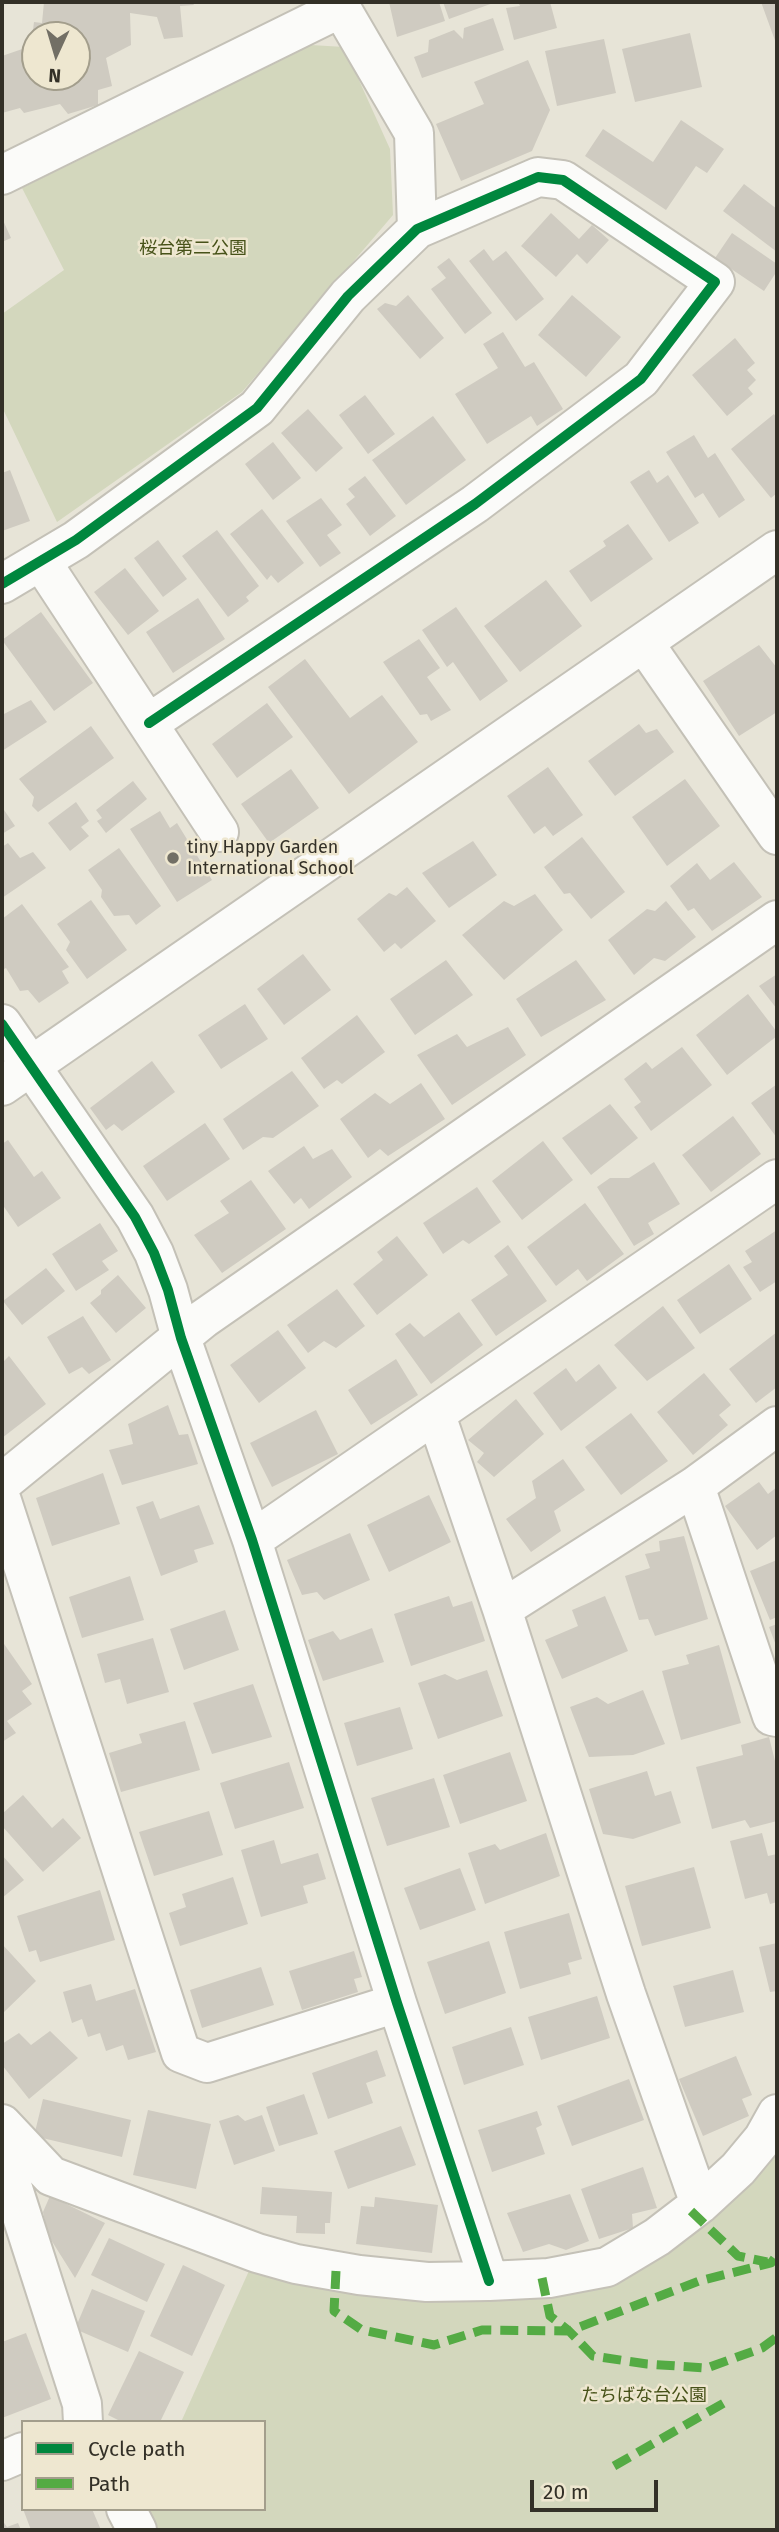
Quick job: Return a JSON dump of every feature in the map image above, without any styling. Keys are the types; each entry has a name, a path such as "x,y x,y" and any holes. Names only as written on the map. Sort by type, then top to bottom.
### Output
{"street":[{"path":"2,175 343,5 414,133 417,229"},
{"path":"2,584 76,540 257,408 348,296 417,229 538,177 563,180 715,282 640,379 475,504 149,723"},
{"path":"16,1076 777,550"},
{"path":"41,561 219,832"},
{"path":"644,643 777,835"},
{"path":"2,1483 203,1320 777,920"},
{"path":"2,1024 16,1076 135,1217 154,1253 252,1540 397,2003 489,2281"},
{"path":"252,1540 777,1179"},
{"path":"436,1415 502,1609 626,1994 700,2204"},
{"path":"502,1609 695,1486 777,1426"},
{"path":"695,1486 772,1716 777,1717"},
{"path":"2,1501 181,2053 207,2063 397,2003"},
{"path":"2,2124 51,2176 257,2253 296,2264 359,2275 427,2282 549,2278 607,2267 657,2237 700,2204 737,2169 763,2139 777,2114"},
{"path":"2,2154 82,2404 83,2420"},
{"path":"2,2461 21,2453"},
{"path":"127,2511 137,2530"}],"green space":[{"name":"桜台第二公園","path":"311,45 344,47 390,149 393,215 242,392 57,522 2,407 2,314 64,270 22,188"},
{"name":"たちばな台公園","path":"777,2114 777,2530 154,2530 147,2511 266,2511 266,2420 182,2420 257,2253 296,2264 607,2267"}],"building":[{"path":"44,2 192,2 194,5 180,6 183,37 164,39 157,17 130,13 131,45 106,58 112,86 98,90 98,105 68,114 60,104 24,113 20,108 2,113 2,56 21,49 21,91 91,91 91,21 42,21"},
{"path":"389,2 439,2 445,21 397,37"},
{"path":"443,2 496,2 449,19"},
{"path":"518,2 550,2 557,28 514,40 506,8 520,6"},
{"path":"761,2 777,2 777,46"},
{"path":"493,18 504,50 422,78 414,57 428,52 429,40 454,30 463,39 464,28"},
{"path":"690,33 702,87 635,102 622,49"},
{"path":"604,39 616,93 557,106 545,51"},
{"path":"528,60 550,110 532,151 461,181 436,124 484,104 474,82"},
{"path":"681,120 724,149 707,173 696,166 666,210 585,156 603,129 653,162"},
{"path":"744,184 777,209 777,252 723,211"},
{"path":"551,213 579,239 592,225 609,240 587,264 577,254 556,277 521,246"},
{"path":"2,218 11,238 2,242"},
{"path":"732,233 777,264 777,271 764,291 715,258"},
{"path":"484,249 493,261 506,251 544,299 516,321 469,261"},
{"path":"449,258 492,313 465,334 431,289 446,278 437,267"},
{"path":"408,295 444,338 420,359 377,309 385,303 396,306"},
{"path":"572,295 621,337 586,377 538,335"},
{"path":"503,332 525,367 534,362 563,409 537,426 531,416 487,444 455,394 498,368 483,344"},
{"path":"735,338 755,363 747,370 756,380 748,388 753,394 727,416 692,375"},
{"path":"365,395 395,434 368,454 339,415"},
{"path":"308,409 343,448 316,472 281,433"},
{"path":"774,414 777,419 777,493 771,498 731,449"},
{"path":"433,416 466,460 406,505 372,460"},
{"path":"694,435 708,458 715,453 745,500 719,518 703,493 695,498 666,452"},
{"path":"273,442 301,478 273,500 245,464"},
{"path":"10,470 30,521 2,531 2,473"},
{"path":"649,470 657,483 668,475 699,523 669,542 630,482"},
{"path":"365,476 396,516 370,536 346,504 355,497 348,489"},
{"path":"321,498 342,525 327,535 341,553 320,567 286,521"},
{"path":"262,509 304,563 278,583 271,575 267,580 230,534"},
{"path":"628,524 653,559 591,602 569,571 606,546 603,541"},
{"path":"217,530 259,586 246,597 249,601 228,617 182,556"},
{"path":"158,540 187,579 163,597 134,558"},
{"path":"125,568 159,611 128,635 94,592"},
{"path":"546,580 582,626 520,672 484,626"},
{"path":"198,598 225,639 173,673 146,632"},
{"path":"456,607 508,681 480,701 453,662 447,667 422,630"},
{"path":"41,612 93,683 54,711 2,640"},
{"path":"419,639 440,668 427,677 451,710 431,721 427,714 420,715 383,662"},
{"path":"759,645 777,668 777,712 739,736 703,681"},
{"path":"305,659 350,718 382,695 418,742 349,794 268,687"},
{"path":"31,700 47,722 2,751 2,715"},
{"path":"267,703 293,737 237,778 212,744"},
{"path":"639,724 646,733 657,729 674,752 615,796 588,761"},
{"path":"91,726 114,758 38,812 32,806 34,797 19,779"},
{"path":"548,767 583,815 553,836 545,826 534,834 507,796"},
{"path":"291,769 319,808 269,843 241,804"},
{"path":"685,779 720,826 667,866 632,817"},
{"path":"133,781 147,799 106,833 97,821 102,818 96,810"},
{"path":"76,802 89,821 81,827 89,836 70,851 48,823"},
{"path":"2,807 15,826 2,834"},
{"path":"160,811 170,828 177,823 212,880 177,902 130,829"},
{"path":"582,837 625,892 591,919 570,893 564,894 544,867"},
{"path":"473,841 497,875 449,908 422,873"},
{"path":"8,843 20,858 33,852 46,868 2,898 2,847"},
{"path":"119,848 161,906 136,925 129,915 114,916 101,897 102,890 88,870"},
{"path":"734,862 762,897 712,931 694,908 688,911 670,886 697,863 710,880"},
{"path":"407,887 436,921 401,949 395,943 384,952 357,919 389,893 396,896"},
{"path":"535,894 563,930 504,980 462,935 504,901 514,906"},
{"path":"91,900 127,950 87,979 66,950 70,942 57,924"},
{"path":"666,901 696,937 665,961 654,958 634,975 608,940 647,909 655,911"},
{"path":"22,904 69,967 62,971 69,983 39,1003 28,990 20,991 6,968 2,970 2,919"},
{"path":"303,954 331,990 284,1025 257,989"},
{"path":"446,960 473,995 415,1035 390,999"},
{"path":"576,960 606,1000 541,1037 516,999"},
{"path":"777,974 777,1009 759,986"},
{"path":"748,994 777,1032 777,1036 727,1075 696,1035"},
{"path":"245,1004 268,1039 221,1069 198,1035"},
{"path":"357,1015 385,1052 342,1084 337,1080 324,1089 301,1058"},
{"path":"508,1027 526,1055 452,1105 417,1055 457,1034 467,1047"},
{"path":"682,1047 712,1085 651,1131 634,1107 641,1102 624,1079 646,1062 652,1069"},
{"path":"152,1061 175,1092 122,1131 114,1124 106,1130 90,1108"},
{"path":"292,1071 319,1106 273,1138 263,1137 243,1150 223,1119"},
{"path":"421,1083 445,1119 388,1156 380,1149 368,1158 340,1119 375,1093 390,1104"},
{"path":"777,1084 777,1138 751,1103"},
{"path":"610,1104 638,1138 591,1175 562,1138"},
{"path":"733,1116 761,1154 711,1192 682,1155"},
{"path":"205,1123 230,1159 167,1201 143,1166"},
{"path":"8,1140 34,1177 42,1171 61,1198 18,1227 2,1204 2,1144"},
{"path":"543,1141 573,1180 522,1220 492,1181"},
{"path":"304,1146 313,1159 332,1149 352,1177 309,1209 301,1198 294,1204 268,1171"},
{"path":"654,1162 680,1204 648,1223 654,1234 634,1246 597,1187 610,1178 629,1178"},
{"path":"251,1180 286,1229 222,1273 194,1235 229,1213 220,1201"},
{"path":"477,1187 501,1222 469,1244 463,1240 443,1254 423,1223"},
{"path":"585,1203 624,1254 587,1281 578,1269 556,1286 527,1247"},
{"path":"100,1223 118,1251 102,1261 109,1270 76,1291 52,1254"},
{"path":"777,1230 777,1281 760,1292 743,1267 752,1262 745,1251"},
{"path":"397,1236 428,1275 377,1315 353,1284 383,1260 377,1252"},
{"path":"508,1245 547,1301 496,1336 471,1300 508,1275 494,1256"},
{"path":"729,1264 752,1299 700,1334 677,1300"},
{"path":"46,1268 65,1291 22,1325 3,1301"},
{"path":"118,1275 146,1308 116,1333 90,1303"},
{"path":"337,1289 365,1326 336,1348 324,1341 308,1353 287,1325"},
{"path":"663,1306 695,1348 647,1381 614,1345"},
{"path":"459,1312 483,1345 431,1384 395,1334 410,1323 424,1337"},
{"path":"83,1316 111,1360 89,1374 82,1367 69,1374 47,1337"},
{"path":"278,1330 306,1368 259,1403 230,1365"},
{"path":"777,1332 777,1387 756,1403 729,1369"},
{"path":"9,1356 46,1404 2,1438 2,1363"},
{"path":"396,1359 418,1395 371,1425 348,1390"},
{"path":"599,1364 617,1388 561,1431 533,1393 566,1368 576,1382"},
{"path":"704,1373 731,1405 719,1415 728,1425 693,1455 657,1412"},
{"path":"516,1399 544,1434 494,1477 477,1462 484,1453 468,1440"},
{"path":"168,1405 179,1435 188,1434 198,1464 122,1485 109,1450 133,1444 128,1424"},
{"path":"316,1410 338,1454 272,1487 250,1443"},
{"path":"631,1413 668,1461 621,1495 585,1447"},
{"path":"563,1459 585,1490 554,1511 561,1531 531,1552 506,1519 536,1498 532,1481"},
{"path":"103,1473 120,1524 52,1546 36,1498"},
{"path":"759,1482 768,1494 777,1487 777,1535 757,1550 725,1506"},
{"path":"429,1495 451,1542 389,1572 367,1525"},
{"path":"153,1501 160,1519 199,1505 214,1544 194,1550 198,1562 161,1576 136,1507"},
{"path":"350,1533 370,1580 324,1600 317,1592 302,1595 287,1560"},
{"path":"684,1536 708,1619 655,1636 648,1619 639,1620 625,1576 650,1568 645,1554 660,1551 659,1541"},
{"path":"777,1560 777,1617 770,1620 750,1571"},
{"path":"130,1576 144,1620 82,1638 69,1597"},
{"path":"449,1596 453,1607 472,1601 485,1641 411,1666 394,1614"},
{"path":"605,1596 628,1651 562,1679 545,1640 578,1626 572,1610"},
{"path":"225,1610 239,1650 184,1670 170,1629"},
{"path":"777,1624 777,1648 769,1627"},
{"path":"372,1628 384,1662 323,1681 308,1640 333,1631 340,1640"},
{"path":"153,1638 169,1692 127,1704 120,1679 105,1683 97,1654"},
{"path":"2,1641 32,1684 22,1691 32,1704 7,1721 16,1733 2,1742"},
{"path":"719,1645 741,1723 681,1740 662,1671 689,1664 686,1655"},
{"path":"487,1670 503,1716 438,1739 418,1683 445,1674 457,1680"},
{"path":"253,1684 272,1737 212,1754 193,1703"},
{"path":"643,1690 665,1744 633,1755 589,1757 570,1707 597,1697 608,1704"},
{"path":"400,1707 413,1749 357,1766 344,1723"},
{"path":"185,1721 200,1770 121,1792 109,1753 142,1743 139,1734"},
{"path":"769,1737 777,1769 777,1821 750,1828 745,1820 712,1829 696,1767 743,1755 741,1745"},
{"path":"510,1752 527,1801 460,1824 443,1775"},
{"path":"289,1762 304,1808 235,1829 220,1783"},
{"path":"647,1771 655,1796 671,1791 681,1823 633,1839 603,1834 589,1789"},
{"path":"434,1778 450,1827 387,1846 371,1798"},
{"path":"23,1795 52,1828 63,1818 81,1838 43,1872 2,1826 2,1814"},
{"path":"209,1811 223,1855 154,1876 139,1832"},
{"path":"546,1833 560,1876 485,1904 468,1853 495,1844 500,1850"},
{"path":"762,1833 768,1856 777,1854 777,1902 770,1904 767,1893 745,1899 730,1841"},
{"path":"274,1840 281,1864 318,1853 326,1879 303,1886 308,1903 261,1917 241,1850"},
{"path":"2,1855 24,1880 2,1898"},
{"path":"694,1867 711,1928 642,1946 625,1886"},
{"path":"460,1868 476,1910 420,1930 404,1888"},
{"path":"233,1877 248,1924 180,1946 169,1913 186,1907 182,1894"},
{"path":"100,1890 115,1940 40,1962 36,1950 29,1952 17,1916"},
{"path":"569,1913 582,1959 568,1963 571,1974 520,1989 504,1932"},
{"path":"489,1941 506,1993 445,2014 427,1962"},
{"path":"777,1943 777,1991 770,1992 759,1947"},
{"path":"2,1944 36,1981 2,2014"},
{"path":"354,1951 362,1977 354,1979 358,1992 302,2010 289,1971"},
{"path":"261,1967 274,2005 202,2028 190,1990"},
{"path":"733,1970 744,2012 685,2027 673,1986"},
{"path":"91,1984 96,2001 135,1989 156,2052 128,2060 123,2045 106,2051 100,2033 88,2037 82,2019 72,2023 63,1992"},
{"path":"597,1996 610,2038 541,2060 528,2017"},
{"path":"511,2027 524,2065 464,2085 452,2047"},
{"path":"50,2031 78,2058 29,2099 2,2065 2,2044 19,2033 31,2045"},
{"path":"377,2050 386,2076 366,2083 373,2103 328,2119 312,2073"},
{"path":"736,2056 752,2095 742,2099 749,2116 703,2136 679,2079"},
{"path":"629,2079 644,2120 572,2146 557,2106"},
{"path":"304,2094 318,2134 279,2146 266,2107"},
{"path":"43,2099 131,2120 122,2157 34,2136"},
{"path":"148,2110 211,2124 196,2189 133,2175"},
{"path":"537,2111 542,2125 536,2128 545,2154 492,2172 478,2130"},
{"path":"238,2115 245,2121 262,2115 275,2151 234,2165 219,2121"},
{"path":"401,2126 416,2165 348,2189 334,2151"},
{"path":"643,2167 657,2208 632,2214 633,2228 599,2239 581,2189"},
{"path":"262,2187 332,2192 330,2223 325,2223 325,2234 296,2233 297,2216 260,2214"},
{"path":"570,2194 589,2241 566,2250 549,2244 523,2252 507,2213"},
{"path":"50,2196 105,2223 75,2278 48,2235 43,2212"},
{"path":"375,2197 438,2205 432,2253 356,2244 361,2206 374,2207"},
{"path":"109,2238 165,2264 147,2302 91,2275"},
{"path":"183,2265 225,2285 192,2356 150,2336"},
{"path":"92,2289 145,2311 128,2352 75,2329"},
{"path":"26,2333 51,2399 2,2418 2,2342"},
{"path":"139,2351 184,2372 161,2420 118,2420 108,2415"},
{"path":"24,2511 93,2511 101,2530 31,2530"},
{"path":"2,2520 7,2527 18,2523 21,2530 2,2530"}],"marked path":[{"path":"691,2211 738,2256 767,2262"},
{"path":"336,2271 334,2311 362,2330 434,2345 482,2330 569,2331 699,2281 771,2263 777,2255"},
{"path":"542,2278 550,2316 593,2356 647,2364 707,2368 762,2348 777,2337"},
{"path":"614,2466 729,2400"}],"cycle path":[{"path":"2,584 76,540 257,408 348,296 417,229 538,177 563,180 715,282 641,379 475,504 149,723"},
{"path":"2,1024 135,1217 154,1253 252,1540 397,2003 489,2281"}],"place":[{"name":"tiny Happy Garden International School","path":"173,858"}]}
